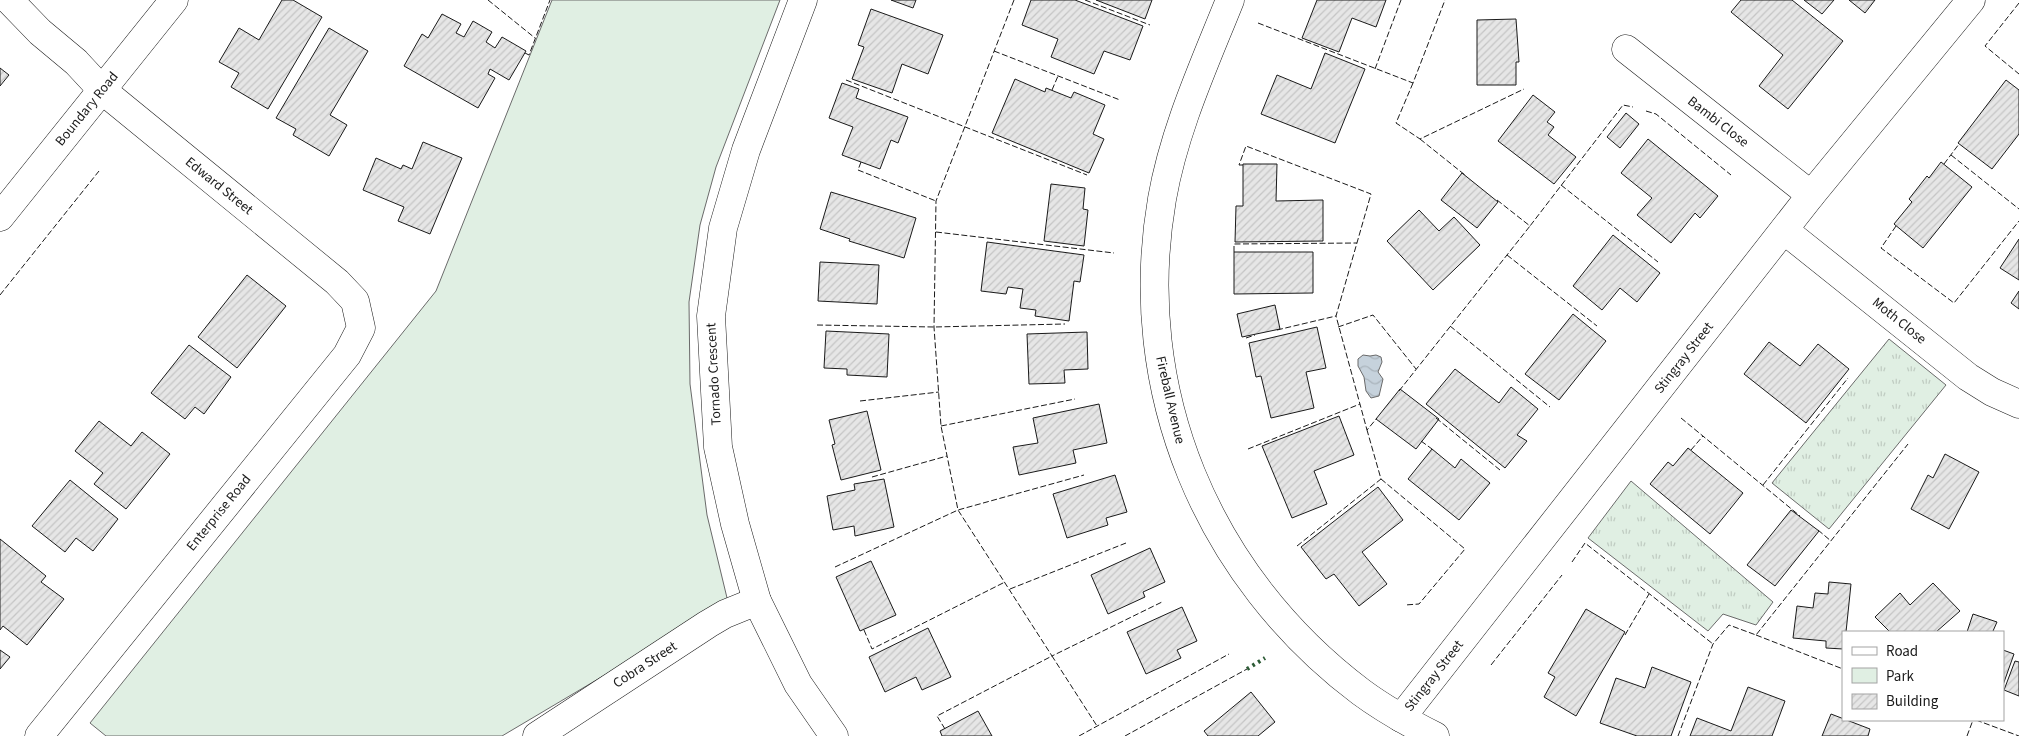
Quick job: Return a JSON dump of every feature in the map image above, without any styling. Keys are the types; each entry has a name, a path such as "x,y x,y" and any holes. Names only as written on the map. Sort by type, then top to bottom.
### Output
{"street":[{"name":"Edward Street","path":"10,0 40,32 76,62 102,90 337,282"},
{"name":"Boundary Road","path":"0,217 174,0"},
{"name":"Tornado Crescent","path":"803,0 746,150 728,210 723,228 711,316 718,447 735,524 757,601 798,684 834,736"},
{"name":"Fireball Avenue","path":"1230,0 1182,123 1162,201 1154,274 1155,310 1160,361 1172,422 1193,480 1211,516 1236,560 1255,587 1292,630 1324,661 1362,693 1401,718 1435,736"},
{"name":"Stingray Street","path":"1401,718 1811,195 1971,0"},
{"name":"Bambi Close","path":"1626,49 1811,195"},
{"name":"Moth Close","path":"1784,230 1968,377 1992,392 2019,404"},
{"name":"Enterprise Road","path":"39,736 348,355 361,328 355,301 337,282"},
{"name":"Cobra Street","path":"537,736 708,624 725,614 757,601"}],"green space":[{"path":"552,0 780,0 716,167 700,225 689,302 690,384 707,515 728,602 502,736 106,736 90,723 436,291"},
{"path":"1889,339 1946,385 1829,529 1772,483"},
{"path":"1631,481 1773,602 1756,625 1723,614 1708,631 1588,538"}],"water":[{"path":"1363,355 1381,357 1382,362 1378,372 1383,379 1379,396 1371,398 1366,391 1364,377 1358,366 1358,359"}],"building":[{"path":"282,0 293,0 322,17 268,109 231,87 239,73 219,62 239,28 259,40"},
{"path":"891,0 916,0 913,8"},
{"path":"1031,0 1075,0 1143,26 1130,60 1104,51 1094,74 1051,57 1058,39 1022,25"},
{"path":"1096,0 1152,0 1145,19"},
{"path":"1317,0 1386,0 1376,27 1352,18 1339,52 1302,38"},
{"path":"1741,0 1792,0 1843,41 1788,109 1759,86 1783,55 1731,12"},
{"path":"1804,0 1834,0 1822,14"},
{"path":"1849,0 1875,0 1865,13"},
{"path":"871,9 943,35 928,74 902,64 892,93 852,79 864,47 858,45"},
{"path":"442,14 461,24 456,33 464,37 473,21 492,32 486,42 495,48 502,37 526,51 509,80 490,69 488,74 495,78 478,108 404,66 422,34 428,38"},
{"path":"1516,19 1519,62 1516,62 1516,85 1477,85 1477,20"},
{"path":"329,28 368,51 330,115 347,125 329,156 293,135 296,129 276,118"},
{"path":"1325,53 1365,69 1335,143 1261,114 1277,75 1311,89"},
{"path":"0,68 9,75 0,86"},
{"path":"1015,79 1045,92 1046,88 1071,98 1074,92 1105,105 1093,134 1104,139 1089,173 992,133"},
{"path":"2006,80 2019,90 2019,134 1992,169 1958,143"},
{"path":"842,83 859,89 856,98 908,117 898,143 891,140 880,169 842,155 853,127 829,118"},
{"path":"1533,95 1555,112 1547,122 1554,127 1548,135 1576,157 1554,184 1498,141"},
{"path":"1626,113 1639,124 1620,148 1607,137"},
{"path":"1648,139 1718,196 1700,218 1695,213 1671,243 1637,215 1652,198 1621,173"},
{"path":"423,142 462,158 430,234 398,221 404,207 363,190 376,158 401,169 403,165 412,169"},
{"path":"1941,162 1972,187 1923,248 1894,224 1912,202 1909,199"},
{"path":"1243,164 1277,164 1276,201 1323,200 1323,241 1235,242 1236,206 1243,206"},
{"path":"1462,173 1498,202 1477,228 1441,200"},
{"path":"1051,184 1085,188 1083,209 1088,210 1084,246 1044,241"},
{"path":"831,192 916,218 904,258 849,241 850,239 820,229"},
{"path":"1419,210 1439,231 1454,217 1480,245 1433,290 1387,241"},
{"path":"1613,235 1660,273 1637,302 1620,288 1602,310 1573,286"},
{"path":"2019,239 2019,280 2000,268"},
{"path":"987,242 1084,255 1080,282 1074,281 1069,321 1035,316 1036,310 1020,308 1023,289 1008,287 1006,294 981,291"},
{"path":"1234,252 1313,252 1313,293 1234,294"},
{"path":"820,262 879,265 877,304 818,301"},
{"path":"247,275 286,306 237,368 198,337"},
{"path":"2019,291 2019,309 2011,303"},
{"path":"1275,305 1280,329 1242,337 1237,314"},
{"path":"1573,314 1606,341 1559,400 1525,374"},
{"path":"1317,327 1326,368 1306,372 1314,408 1271,418 1261,376 1256,377 1249,343"},
{"path":"826,331 889,334 887,377 847,375 847,369 824,368"},
{"path":"1087,332 1088,369 1064,370 1065,383 1029,384 1027,334"},
{"path":"1769,342 1800,366 1818,344 1849,369 1806,423 1744,374"},
{"path":"189,345 231,377 204,414 195,407 185,419 151,393"},
{"path":"1455,369 1499,403 1511,387 1538,409 1517,435 1527,441 1505,468 1426,404"},
{"path":"1400,389 1439,419 1416,449 1376,419"},
{"path":"1099,404 1107,443 1073,450 1076,463 1019,475 1013,447 1038,443 1033,418"},
{"path":"867,411 881,470 841,480 832,445 835,444 829,420"},
{"path":"1339,416 1354,455 1314,471 1327,504 1292,518 1262,446"},
{"path":"99,421 131,446 142,432 170,454 126,509 94,484 103,473 75,451"},
{"path":"1688,448 1743,493 1710,534 1650,484 1668,462 1673,466"},
{"path":"1432,449 1455,468 1461,459 1490,483 1459,520 1408,479"},
{"path":"1945,454 1979,472 1949,529 1911,509 1928,475 1933,478"},
{"path":"1115,475 1127,512 1106,518 1108,525 1067,538 1053,494"},
{"path":"884,479 894,527 855,536 854,526 833,530 827,496 855,490 854,484"},
{"path":"70,480 118,519 93,551 76,538 65,552 32,526"},
{"path":"1378,487 1403,520 1362,552 1387,584 1359,606 1334,574 1326,579 1301,547"},
{"path":"1791,510 1819,531 1775,586 1747,565"},
{"path":"0,539 46,576 41,582 64,599 27,645 3,626 0,630"},
{"path":"1150,548 1165,582 1143,592 1145,597 1108,614 1091,575"},
{"path":"871,561 896,615 860,631 836,577"},
{"path":"1829,582 1851,584 1846,631 1842,631 1842,649 1826,648 1826,641 1793,638 1797,606 1813,608 1815,593 1828,594"},
{"path":"1933,583 1960,611 1937,631 1889,631 1875,617 1900,593 1910,605"},
{"path":"1182,607 1197,641 1177,650 1181,658 1146,674 1127,632"},
{"path":"1586,609 1625,632 1576,716 1544,697 1555,677 1548,673"},
{"path":"1973,614 1997,622 1993,631 1967,631"},
{"path":"928,628 951,677 922,690 916,677 885,692 869,657"},
{"path":"0,650 10,657 0,669"},
{"path":"2004,650 2014,654 2004,682"},
{"path":"2015,661 2019,662 2019,696 2004,690"},
{"path":"1652,667 1691,682 1671,736 1637,736 1600,723 1616,678 1645,688"},
{"path":"1748,687 1785,701 1772,736 1690,736 1697,718 1731,731"},
{"path":"1251,692 1275,722 1258,736 1208,736 1204,731"},
{"path":"978,711 992,736 942,736 940,731"},
{"path":"1831,714 1842,718 1842,721 1849,721 1870,729 1868,736 1822,736"}],"hedge":[{"path":"1247,669 1265,658"}],"fence":[{"path":"488,0 535,38"},
{"path":"525,53 529,55 550,0"},
{"path":"1014,0 936,201 934,327 941,426 958,510 1052,656 1162,602"},
{"path":"1085,0 1150,25"},
{"path":"1375,69 1401,0"},
{"path":"1258,23 1413,83 1445,0"},
{"path":"2019,3 1985,46 2019,74"},
{"path":"994,51 1120,100"},
{"path":"1052,90 1058,76"},
{"path":"846,80 1087,175"},
{"path":"1413,83 1396,123 1420,139 1524,89"},
{"path":"1497,200 1530,226 1623,105 1633,107"},
{"path":"1646,111 1656,114 1731,175"},
{"path":"1420,139 1465,175"},
{"path":"1944,164 1959,144"},
{"path":"1243,165 1239,165 1246,146 1371,194 1336,316 1367,430 1377,418"},
{"path":"1951,155 2019,209"},
{"path":"861,162 858,170 936,201"},
{"path":"0,295 99,171"},
{"path":"1561,185 1658,262"},
{"path":"1896,226 1881,248 1954,303 2019,221"},
{"path":"1399,391 1530,226"},
{"path":"936,232 1114,253"},
{"path":"1234,252 1234,244 1357,243"},
{"path":"1507,255 1597,326"},
{"path":"1338,327 1373,315 1416,369"},
{"path":"1277,330 1336,316"},
{"path":"817,325 934,327 1065,324"},
{"path":"1450,326 1550,407"},
{"path":"1246,338 1255,335"},
{"path":"1763,485 1848,378"},
{"path":"860,401 939,392"},
{"path":"941,426 1075,399"},
{"path":"1248,449 1360,404"},
{"path":"1436,418 1500,470"},
{"path":"1681,418 1800,516"},
{"path":"1297,546 1381,479 1367,430"},
{"path":"1691,450 1703,436"},
{"path":"1421,441 1432,449"},
{"path":"1678,736 1713,644 1729,625 1756,635 1908,444"},
{"path":"872,477 947,456"},
{"path":"835,567 958,510 1084,475"},
{"path":"1381,479 1465,549 1419,604 1405,605"},
{"path":"1818,530 1831,541"},
{"path":"1010,589 1126,543"},
{"path":"1572,562 1585,543 1713,644"},
{"path":"1491,665 1562,575"},
{"path":"864,630 872,649 1005,582"},
{"path":"1625,635 1649,594"},
{"path":"1756,635 1842,669"},
{"path":"1079,736 1229,654"},
{"path":"945,729 937,716 1052,656 1097,726"},
{"path":"1125,736 1247,669"},
{"path":"1967,736 1973,721"},
{"path":"1979,721 2019,736"}]}
